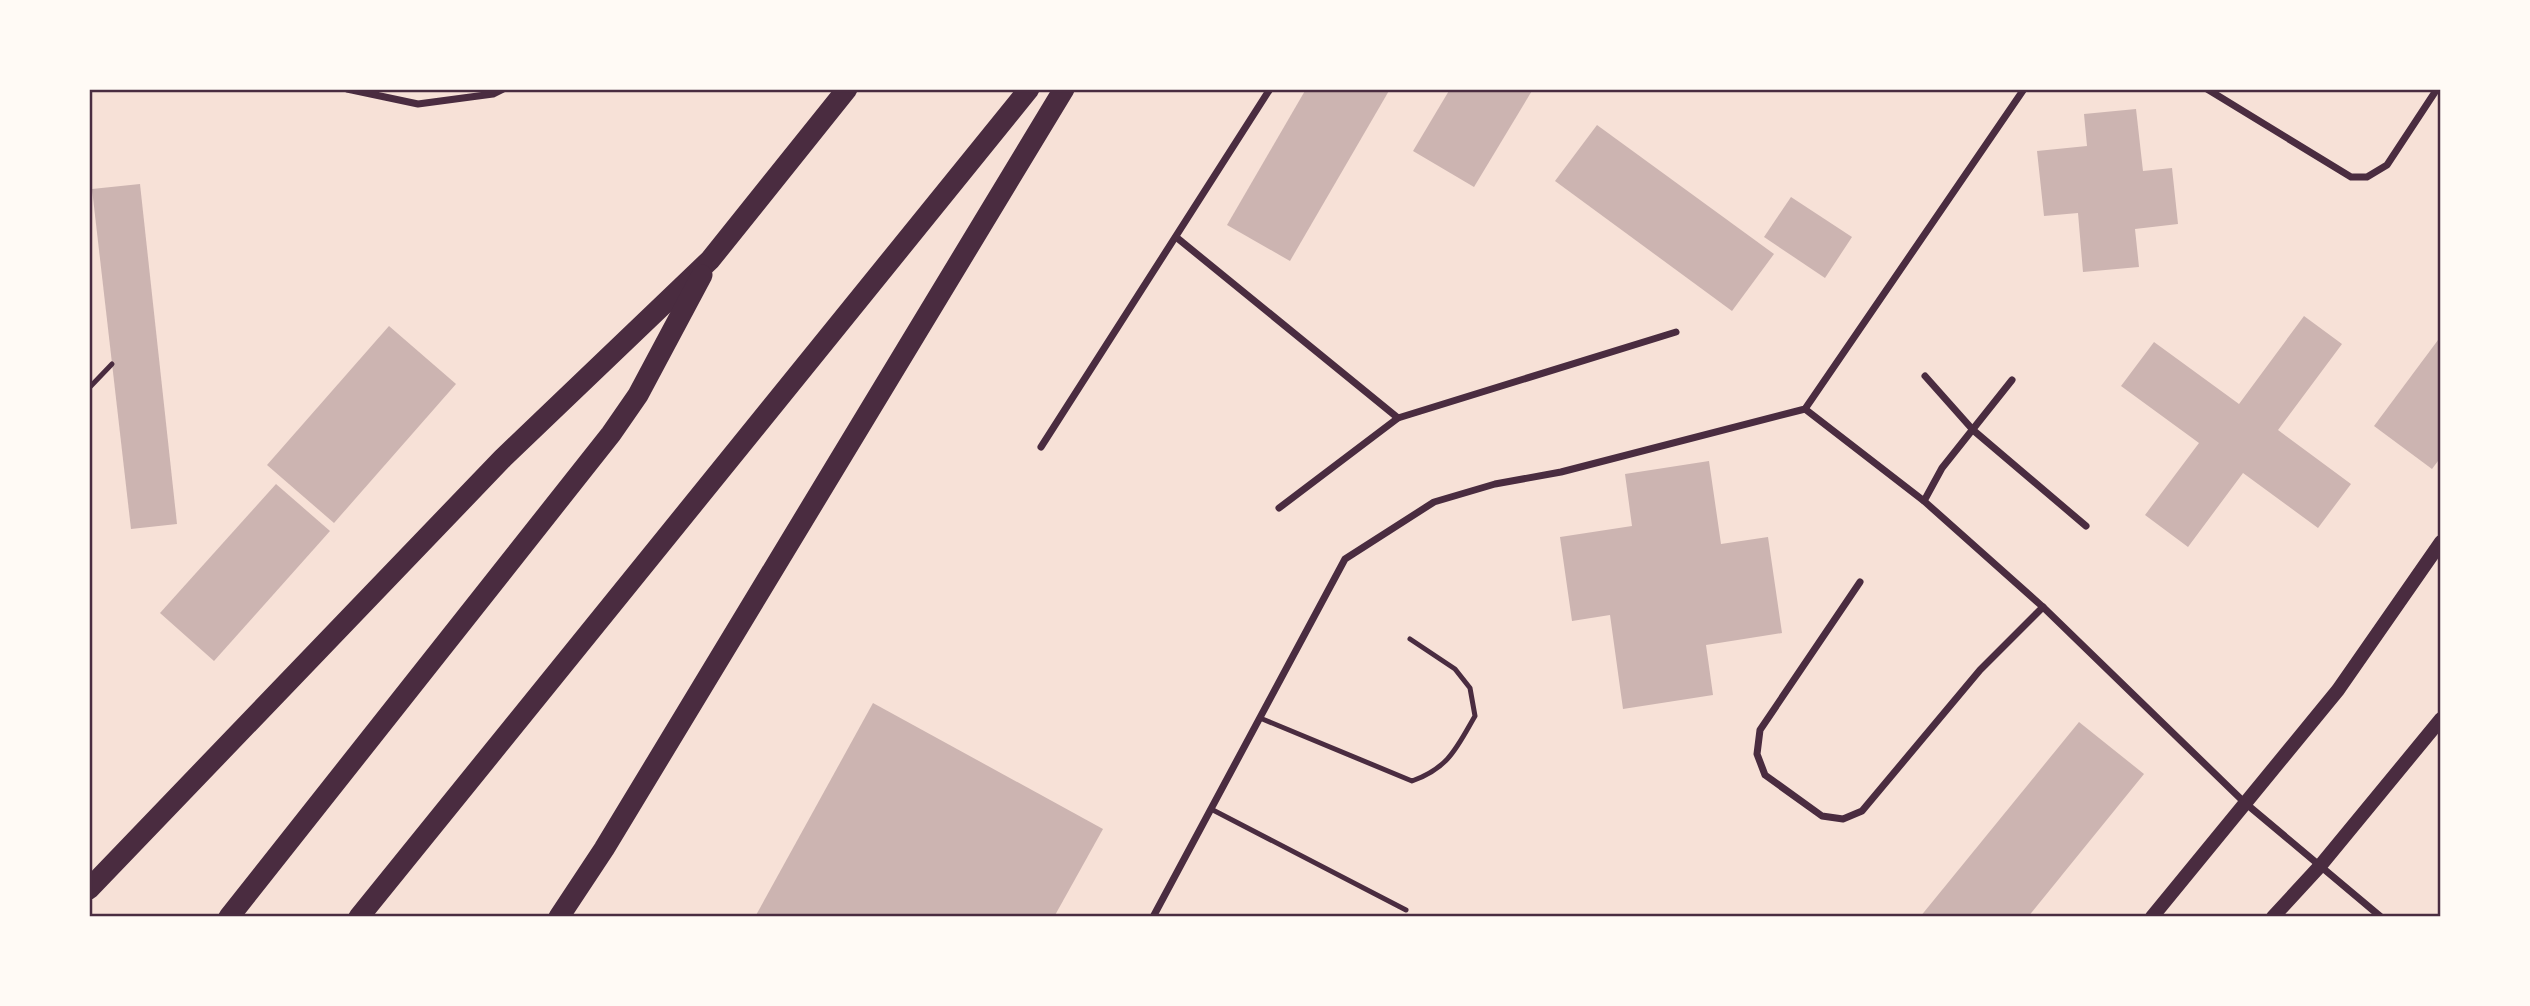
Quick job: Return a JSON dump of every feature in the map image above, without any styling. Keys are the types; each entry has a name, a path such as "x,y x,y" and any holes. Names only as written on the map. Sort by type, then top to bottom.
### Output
{"highway":[{"path":"89,889 503,458 710,260 847,89"},
{"path":"359,917 1029,89"},
{"path":"559,917 604,849 1064,89"},
{"path":"229,917 611,434 638,395 710,260"}],"main road":[{"path":"2152,917 2337,690 2441,542"},
{"path":"2273,917 2320,866 2441,719"}],"street":[{"path":"347,89 418,104 493,94 503,89"},
{"path":"1041,447 1270,89"},
{"path":"1153,917 1345,559 1434,502 1495,484 1561,472 1805,409 2024,89"},
{"path":"2207,89 2351,177 2367,177 2387,165 2437,89"},
{"path":"1176,237 1398,418"},
{"path":"1279,508 1398,418 1676,332"},
{"path":"1925,376 1973,430 2086,526"},
{"path":"1924,501 1942,468 2012,380"},
{"path":"1805,409 1924,501 2043,607 2244,802 2381,917"},
{"path":"1860,582 1760,730 1757,754 1765,775 1822,816 1843,819 1862,811 1980,670 2043,607"}],"lane":[{"path":"89,388 112,364"},
{"path":"1260,718 1412,781 1433,774 1453,755 1475,716 1470,688 1455,669 1410,639"},
{"path":"1212,809 1406,910"}],"building":[{"path":"1306,89 1390,89 1290,261 1227,225"},
{"path":"1450,89 1533,89 1474,187 1413,151"},
{"path":"2136,109 2143,171 2172,168 2178,224 2135,229 2139,267 2083,272 2078,213 2044,216 2037,151 2087,146 2084,114"},
{"path":"1597,125 1774,254 1732,311 1555,181"},
{"path":"140,184 177,524 131,529 92,189"},
{"path":"1791,197 1852,237 1825,278 1764,237"},
{"path":"2304,316 2342,344 2278,430 2351,484 2318,528 2243,473 2188,547 2145,515 2199,443 2121,386 2154,342 2239,404"},
{"path":"389,326 456,384 334,523 267,465"},
{"path":"2441,336 2441,457 2432,469 2374,426"},
{"path":"1709,461 1721,544 1768,537 1782,633 1706,645 1713,695 1623,709 1610,615 1572,621 1560,537 1632,526 1625,474"},
{"path":"276,484 330,531 214,661 160,613"},
{"path":"873,703 1103,829 1054,917 755,917"},
{"path":"2079,722 2144,774 2028,917 1920,917"}]}
